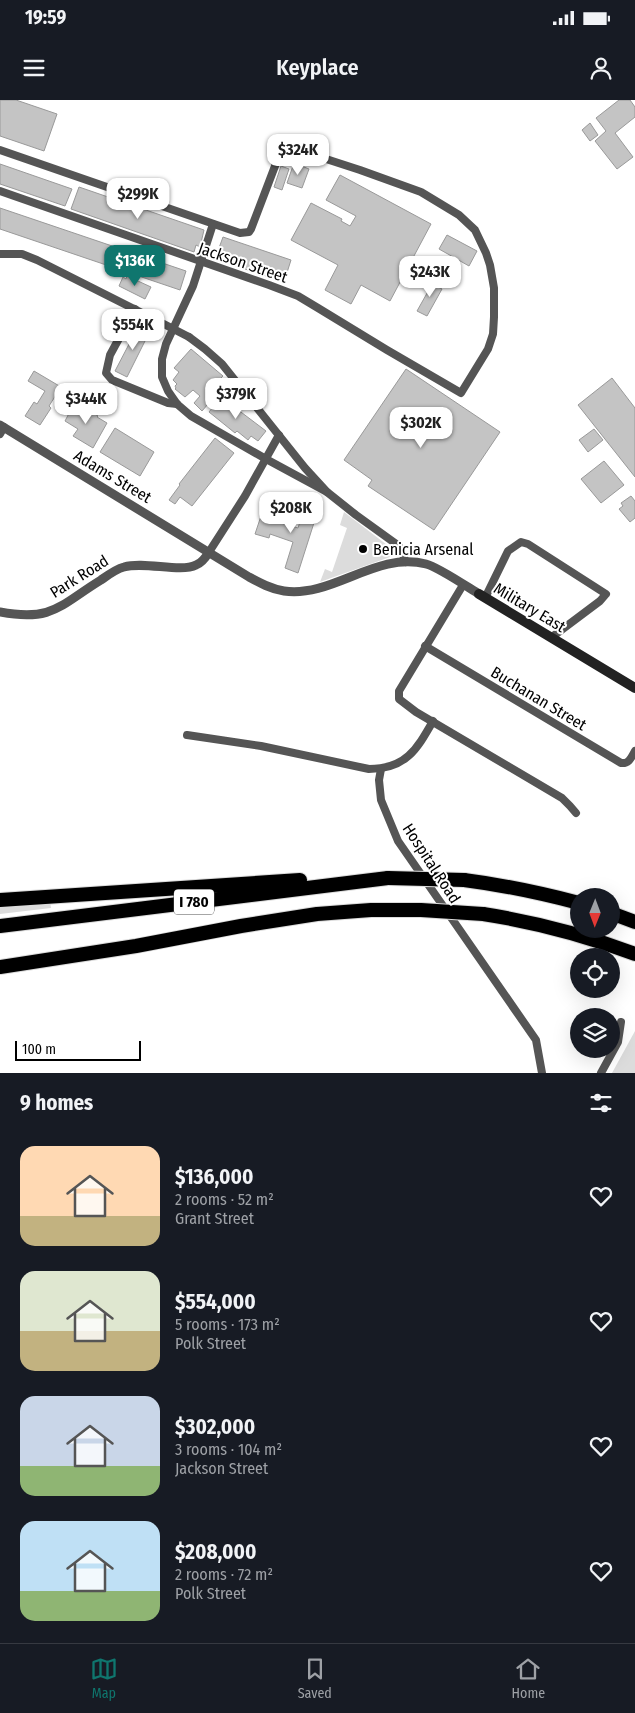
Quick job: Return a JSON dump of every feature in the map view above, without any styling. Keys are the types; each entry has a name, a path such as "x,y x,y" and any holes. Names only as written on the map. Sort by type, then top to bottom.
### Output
{"highway":[{"path":"0,900 354,876 388,878"},
{"name":"I 780","path":"0,926 388,878 464,880 512,887 570,901"},
{"name":"I 780","path":"0,966 317,914 371,910 422,910 482,914 554,927 605,942 635,954"},
{"path":"620,916 635,922"},
{"path":"0,974 57,958"}],"main road":[{"name":"Military East","path":"482,596 635,688"}],"street":[{"name":"Jackson Street","path":"0,191 298,296 461,393 488,349 493,334 494,288 486,252 475,230 459,216 421,192 283,145 249,232 240,233 213,224"},
{"path":"0,150 213,224 193,286 166,344 162,359 162,377 168,391 177,404 191,416 327,492 399,546 406,562"},
{"path":"0,254 22,254 37,260 189,337 205,348 222,364 327,492"},
{"path":"134,309 110,355 106,373 112,380 168,403 177,404"},
{"name":"Adams Street","path":"1,429 209,552 248,578 267,586 285,591 315,589 391,563 406,562"},
{"name":"Park Road","path":"0,612 25,616 39,615 55,610 122,567 142,565 189,568 197,565 209,552 245,496 279,435"},
{"path":"482,596 508,551 522,542 606,594 600,601 552,637"},
{"name":"Military East","path":"406,562 427,564 482,596"},
{"path":"463,585 399,691 399,699 416,712 562,798 576,813"},
{"name":"Buchanan Street","path":"425,646 621,763 625,764 629,761 635,751"},
{"path":"187,735 261,746 369,769 381,769 399,762 412,754 434,721"},
{"name":"Hospital Road","path":"381,769 379,790 381,800 398,841 536,1040 542,1073"},
{"path":"602,1073 618,1042 621,1022"}],"shaded area":[{"path":"344,512 391,548 393,552 390,557 320,582 325,569 332,572 347,528 340,525"},
{"path":"50,901 51,908 0,914 0,904"},
{"path":"635,1031 635,1073 612,1073"}],"building":[{"path":"0,100 16,100 57,114 44,151 0,136"},
{"path":"619,100 630,100 635,107 635,117 615,133 633,157 617,169 595,141 606,131 596,118"},
{"path":"590,123 598,135 590,141 582,130"},
{"path":"294,163 309,169 302,188 287,183"},
{"path":"0,164 72,189 65,206 0,184"},
{"path":"281,166 289,169 282,190 274,187"},
{"path":"340,175 431,224 390,301 361,285 351,304 325,290 338,265 291,240 311,203 342,219 341,221 350,226 356,216 326,200"},
{"path":"79,187 204,230 200,247 196,245 194,252 71,209"},
{"path":"0,208 186,271 180,290 0,229"},
{"path":"447,235 477,251 469,266 439,249"},
{"path":"223,237 291,260 284,282 215,259"},
{"path":"127,276 151,287 145,299 119,286 123,277 126,279"},
{"path":"435,279 440,282 438,287 442,289 427,316 417,311"},
{"path":"139,325 150,331 127,377 115,371"},
{"path":"191,349 223,376 221,378 226,383 202,411 194,403 200,396 193,390 185,397 175,389 177,384 173,380 179,372 174,368"},
{"path":"406,369 500,432 434,530 368,486 372,480 344,460"},
{"path":"34,371 61,387 40,425 25,416 34,402 37,404 45,391 28,381"},
{"path":"612,378 635,408 635,477 578,405"},
{"path":"84,386 93,391 85,404 76,399"},
{"path":"221,397 266,431 258,441 251,436 248,440 237,431 235,433 209,412"},
{"path":"75,402 107,423 93,448 73,436 78,429 65,421"},
{"path":"115,428 154,452 140,476 100,452"},
{"path":"594,429 603,440 588,452 579,440"},
{"path":"215,438 234,453 192,506 180,497 175,504 169,500 179,484"},
{"path":"604,461 624,485 601,503 581,479"},
{"path":"631,496 635,501 635,518 630,522 619,509 623,506 621,503"},
{"path":"306,503 319,507 298,573 285,568 293,542 270,534 269,538 255,534 262,513 276,517 274,521 298,528"}],"place":[{"name":"Benicia Arsenal","path":"363,549"}]}
